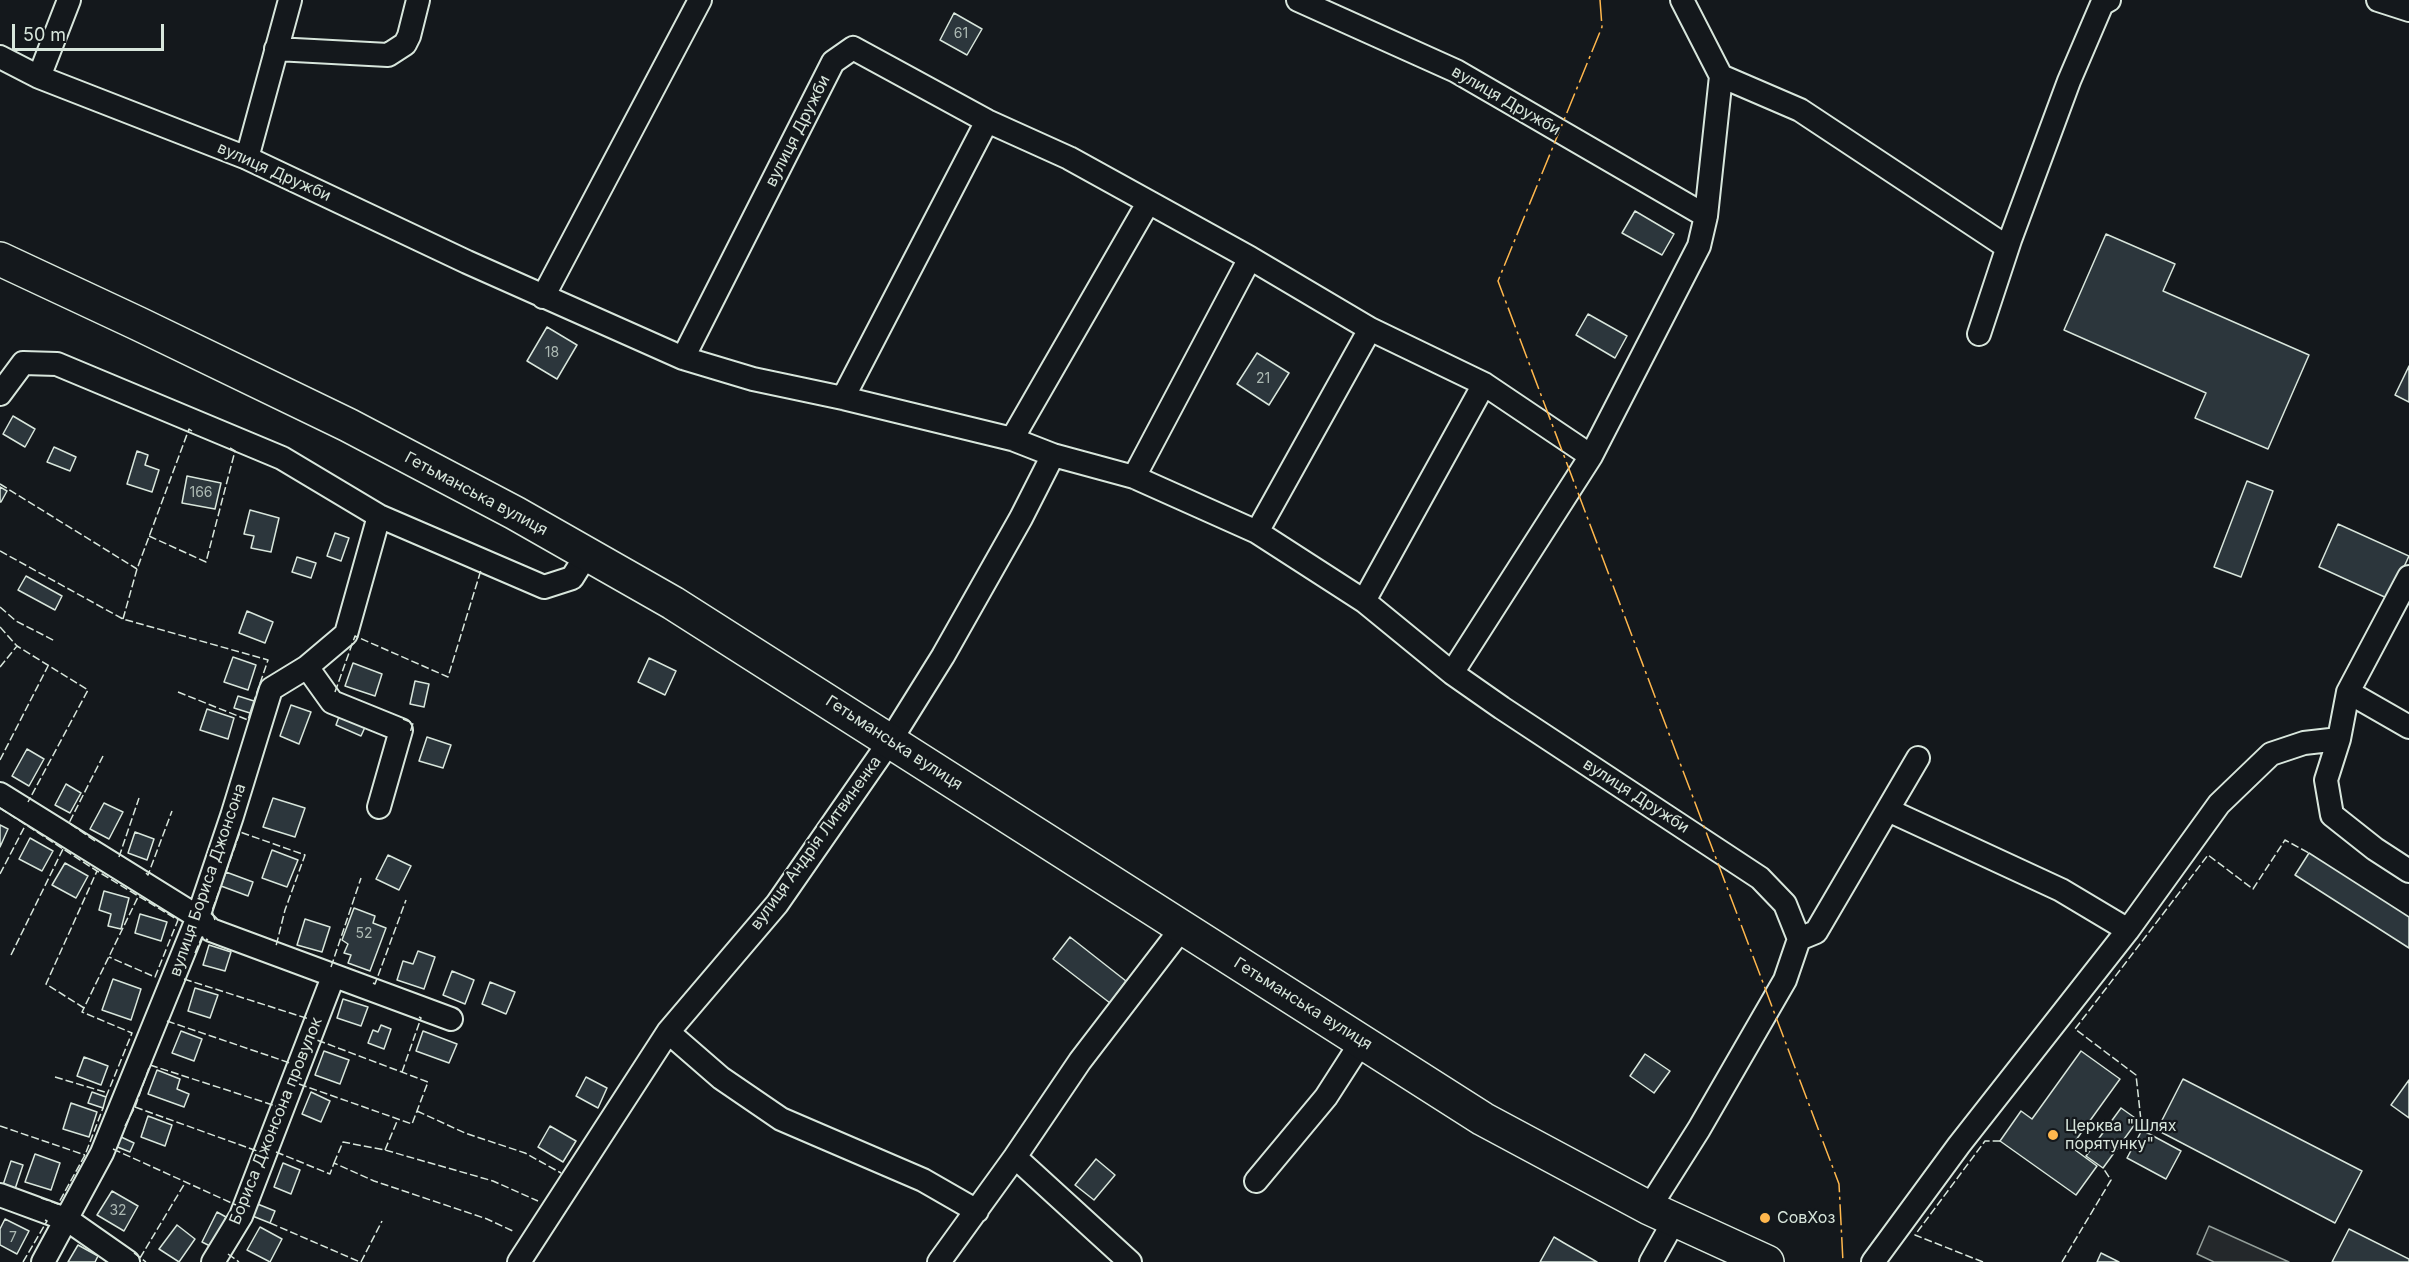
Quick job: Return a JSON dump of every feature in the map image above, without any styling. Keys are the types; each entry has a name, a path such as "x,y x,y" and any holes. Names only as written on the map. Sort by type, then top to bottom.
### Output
{"highway":[{"name":"Гетьманська вулиця","path":"0,259 348,425 587,554 683,609 1483,1119 1662,1214 1767,1262"}],"street":[{"path":"39,77 69,0"},
{"path":"247,158 290,0"},
{"path":"276,50 388,55 405,44 410,36 418,0"},
{"path":"543,297 700,0"},
{"name":"вулиця Дружби","path":"1298,0 1456,71 1706,216"},
{"path":"1452,673 1591,456 1699,246 1706,216 1721,76 1682,0"},
{"path":"1979,334 2007,247 2069,81 2102,4 2109,0"},
{"path":"2378,0 2409,10"},
{"name":"вулиця Дружби","path":"683,358 833,62 853,48 987,121 1070,158 1250,258 1370,329 1484,384 1591,456"},
{"name":"вулиця Дружби","path":"0,57 39,77 247,158 543,297 683,358 753,379 843,398 1012,439 1053,454 1134,477 1257,532 1364,602 1452,673 1760,878 1785,904 1799,939"},
{"path":"1721,76 1800,110 2007,247"},
{"path":"843,398 987,121"},
{"path":"1012,439 1148,203"},
{"path":"1134,477 1250,258"},
{"path":"1257,532 1370,329"},
{"path":"0,394 23,363 57,364 282,458 379,516 544,587 572,578 587,554"},
{"path":"1364,602 1484,384"},
{"name":"вулиця Андрія Литвиненка","path":"519,1262 669,1032 777,903 890,741 943,656 1021,518 1053,454"},
{"name":"вулиця Бориса Джонсона","path":"43,1262 68,1220 102,1153 198,917 271,689 307,667 346,634 379,516"},
{"path":"2409,577 2348,692 2339,739 2326,780 2332,815 2375,849 2409,871"},
{"path":"307,667 332,702 401,730 379,807"},
{"path":"2348,692 2409,727"},
{"path":"1873,1262 1959,1145 2128,930 2219,804 2271,754 2304,743 2339,739"},
{"path":"1651,1262 1662,1214 1699,1130 1785,980 1799,939 1816,932 1918,758"},
{"path":"0,794 198,917 211,930 451,1019"},
{"path":"1888,810 2061,890 2128,930"},
{"path":"939,1262 977,1212 1080,1061 1182,928"},
{"name":"Бориса Джонсона провулок","path":"213,1262 241,1216 333,977"},
{"path":"669,1032 722,1078 781,1119 923,1180 977,1212"},
{"path":"1256,1181 1326,1097 1362,1041"},
{"path":"1015,1157 1130,1262"},
{"path":"0,1195 68,1220 128,1262"}],"shaded area":[{"path":"2209,1226 2289,1262 2214,1262 2197,1254"}],"building":[{"path":"954,13 982,29 967,55 940,40"},
{"path":"1635,211 1674,234 1662,255 1622,233"},
{"path":"2106,234 2175,264 2163,291 2309,355 2268,449 2195,418 2206,393 2064,330"},
{"path":"1588,314 1627,336 1615,358 1576,335"},
{"path":"547,327 577,345 557,379 527,361"},
{"path":"1257,353 1289,373 1269,405 1237,384"},
{"path":"2409,366 2409,402 2395,395"},
{"path":"13,416 35,429 25,447 3,434"},
{"path":"54,447 76,457 70,471 47,462"},
{"path":"137,451 148,455 145,465 159,470 152,492 127,484"},
{"path":"187,476 221,483 215,509 182,503"},
{"path":"2247,481 2273,491 2241,577 2214,567"},
{"path":"0,487 7,491 1,502 0,502"},
{"path":"250,510 279,518 271,552 251,548 254,536 244,534"},
{"path":"2338,524 2409,556 2389,599 2319,567"},
{"path":"335,533 349,538 341,561 327,556"},
{"path":"297,557 316,563 311,578 292,572"},
{"path":"26,576 62,596 55,610 18,590"},
{"path":"247,611 273,622 265,643 239,633"},
{"path":"233,657 256,665 248,690 224,682"},
{"path":"649,658 676,671 665,695 638,682"},
{"path":"353,663 382,674 375,696 345,686"},
{"path":"415,681 429,684 424,707 410,704"},
{"path":"238,696 254,701 250,713 234,708"},
{"path":"291,705 311,712 299,744 280,736"},
{"path":"207,709 234,718 228,739 200,730"},
{"path":"340,714 366,725 361,736 336,725"},
{"path":"427,737 451,745 443,768 419,761"},
{"path":"27,749 44,759 29,786 12,776"},
{"path":"66,784 81,793 70,813 55,805"},
{"path":"273,798 305,808 295,837 263,827"},
{"path":"104,803 123,812 109,839 90,829"},
{"path":"0,825 8,829 0,847"},
{"path":"135,832 154,839 147,860 128,853"},
{"path":"30,838 53,851 42,871 19,859"},
{"path":"272,850 298,860 287,887 262,878"},
{"path":"2309,853 2409,917 2409,948 2295,875"},
{"path":"388,855 411,866 399,890 376,879"},
{"path":"65,863 88,876 76,898 52,885"},
{"path":"226,872 253,882 248,896 221,886"},
{"path":"104,891 129,898 121,929 108,926 111,914 99,910"},
{"path":"354,908 375,916 373,923 386,928 370,971 348,963 351,955 344,953 348,944 342,940"},
{"path":"140,914 167,922 161,941 135,933"},
{"path":"305,919 330,927 322,952 297,945"},
{"path":"1070,937 1126,981 1110,1003 1053,959"},
{"path":"209,945 231,952 225,971 203,965"},
{"path":"418,951 435,957 424,989 397,980 403,961 413,964"},
{"path":"452,971 474,980 465,1004 443,995"},
{"path":"113,979 141,989 131,1020 102,1010"},
{"path":"490,982 515,992 506,1014 482,1004"},
{"path":"195,988 218,995 210,1018 188,1011"},
{"path":"343,999 368,1007 361,1026 337,1018"},
{"path":"381,1025 391,1029 384,1049 368,1043 373,1030 378,1032"},
{"path":"181,1031 202,1039 194,1061 172,1053"},
{"path":"423,1031 457,1044 449,1063 416,1051"},
{"path":"324,1051 349,1060 340,1084 315,1075"},
{"path":"2081,1051 2120,1079 2071,1147 2097,1166 2076,1195 2000,1141 2021,1111 2032,1119"},
{"path":"1645,1054 1670,1071 1654,1093 1630,1076"},
{"path":"84,1057 108,1066 101,1085 77,1076"},
{"path":"157,1070 180,1079 177,1089 189,1094 184,1107 148,1094"},
{"path":"586,1077 607,1088 598,1108 576,1096"},
{"path":"2183,1079 2362,1171 2335,1223 2157,1130"},
{"path":"2409,1080 2409,1118 2391,1105"},
{"path":"92,1092 106,1097 103,1108 88,1103"},
{"path":"311,1092 330,1101 321,1122 302,1114"},
{"path":"71,1103 97,1112 89,1137 63,1129"},
{"path":"2121,1108 2138,1120 2103,1168 2086,1156"},
{"path":"148,1116 172,1125 165,1146 141,1137"},
{"path":"550,1126 576,1141 563,1162 538,1147"},
{"path":"2142,1130 2181,1151 2166,1179 2127,1158"},
{"path":"119,1136 134,1143 130,1152 115,1146"},
{"path":"35,1154 60,1163 51,1190 25,1182"},
{"path":"1096,1159 1115,1175 1094,1200 1075,1185"},
{"path":"11,1161 23,1165 15,1189 3,1185"},
{"path":"283,1163 300,1170 291,1194 274,1187"},
{"path":"112,1191 138,1206 124,1231 97,1215"},
{"path":"255,1203 275,1211 270,1223 250,1215"},
{"path":"217,1212 226,1217 212,1247 202,1242"},
{"path":"5,1219 29,1231 17,1254 0,1245 0,1229"},
{"path":"177,1225 195,1239 179,1262 159,1249"},
{"path":"260,1227 282,1239 270,1262 247,1250"},
{"path":"2349,1229 2409,1259 2409,1262 2332,1262"},
{"path":"1554,1237 1564,1243 1597,1262 1540,1262"},
{"path":"78,1245 98,1256 95,1262 68,1262"},
{"path":"2101,1253 2119,1262 2097,1262"}],"fence":[{"path":"123,619 137,569 189,429 192,431"},
{"path":"149,536 206,562 235,451 230,448"},
{"path":"0,484 137,569"},
{"path":"0,551 123,619 268,660 254,701"},
{"path":"335,692 355,636 448,677 481,570"},
{"path":"0,607 16,621 55,641"},
{"path":"0,627 17,646 88,690 28,802"},
{"path":"0,667 17,646"},
{"path":"0,760 48,666"},
{"path":"178,692 248,720 250,713"},
{"path":"403,719 413,723 410,733"},
{"path":"95,841 69,823 103,756"},
{"path":"119,857 139,798"},
{"path":"0,808 178,920 155,977 109,957"},
{"path":"146,873 148,875 172,811"},
{"path":"0,874 26,824"},
{"path":"226,872 240,832 305,855 285,910 276,946"},
{"path":"2142,1130 2136,1075 2075,1029 2208,855 2253,889 2285,840 2309,853"},
{"path":"11,955 63,849"},
{"path":"84,1008 46,984 97,871"},
{"path":"331,967 361,878"},
{"path":"215,920 212,911 221,886"},
{"path":"106,1097 132,1033 82,1012 138,897"},
{"path":"373,983 375,984 406,900"},
{"path":"195,953 202,937 208,940"},
{"path":"184,979 309,1019"},
{"path":"402,1072 421,1018 419,1017"},
{"path":"167,1021 290,1063"},
{"path":"299,1084 412,1124 428,1082 317,1040"},
{"path":"150,1065 276,1106"},
{"path":"125,1126 135,1107 150,1065"},
{"path":"55,1077 108,1093"},
{"path":"135,1107 257,1151"},
{"path":"41,1198 58,1204 85,1155 103,1108"},
{"path":"417,1111 465,1133 525,1153 561,1173"},
{"path":"385,1150 398,1119"},
{"path":"0,1126 85,1155"},
{"path":"1983,1262 1915,1235 1985,1141 2000,1141"},
{"path":"334,1163 343,1142 385,1150 493,1181 538,1201"},
{"path":"113,1149 236,1205"},
{"path":"276,1152 330,1174 334,1163 374,1181 487,1219 515,1232"},
{"path":"2062,1262 2111,1180 2103,1168"},
{"path":"140,1258 185,1183"},
{"path":"23,1262 47,1221 45,1220"},
{"path":"361,1262 382,1221"},
{"path":"270,1223 360,1262"},
{"path":"134,1253 146,1262"},
{"path":"228,1254 239,1262"}],"power":[{"path":"1600,0 1602,27 1498,281 1839,1184 1843,1262"}],"place":[{"name":"Церква \"Шлях порятунку\"","path":"2053,1135"},
{"name":"СовХоз","path":"1765,1218"}]}
